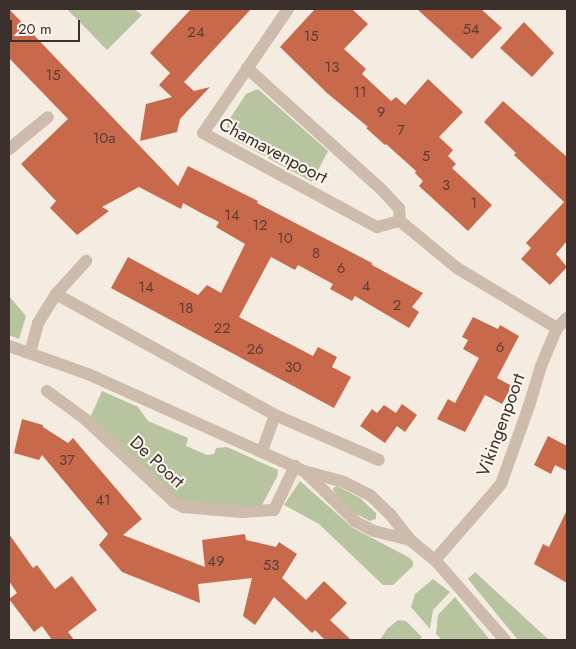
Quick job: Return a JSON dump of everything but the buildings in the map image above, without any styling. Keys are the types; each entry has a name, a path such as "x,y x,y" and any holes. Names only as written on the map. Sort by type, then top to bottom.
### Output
{"street":[{"name":"Chamavenpoort","path":"288,9 202,133 377,227 400,221"},
{"name":"Chamavenpoort","path":"247,68 382,190 399,208 400,221 457,268 557,328"},
{"path":"9,149 48,117"},
{"path":"30,353 38,323 56,294 86,261"},
{"path":"56,294 276,415 379,460"},
{"name":"Vikingenpoort","path":"435,560 501,484 529,406 540,366 557,328 567,318"},
{"path":"9,346 88,374 300,468 344,482 370,495 390,514 410,540 435,560 505,640"},
{"name":"De Poort","path":"47,391 85,419 174,502 183,507 242,512 274,510 300,468"},
{"path":"262,451 276,415"},
{"path":"300,468 356,522 374,531 410,540"}],"green space":[{"path":"67,9 134,9 142,15 107,50"},
{"path":"258,89 328,151 312,182 231,138 228,133 227,123 246,94"},
{"path":"9,296 26,316 19,339 9,335"},
{"path":"102,391 138,407 148,421 188,438 186,446 207,455 214,454 216,448 227,447 278,470 277,477 262,505 255,508 182,502 90,418"},
{"path":"300,481 353,528 410,558 413,566 393,585 383,585 319,524 284,505"},
{"path":"337,486 360,498 376,513 376,519 370,521 354,513 334,492 333,488"},
{"path":"475,572 549,640 518,640 468,579"},
{"path":"433,579 450,592 433,610 430,629 411,607 415,594"},
{"path":"455,597 490,640 442,640 436,634 438,615"},
{"path":"398,620 406,621 422,637 419,640 380,640 387,629"}]}
